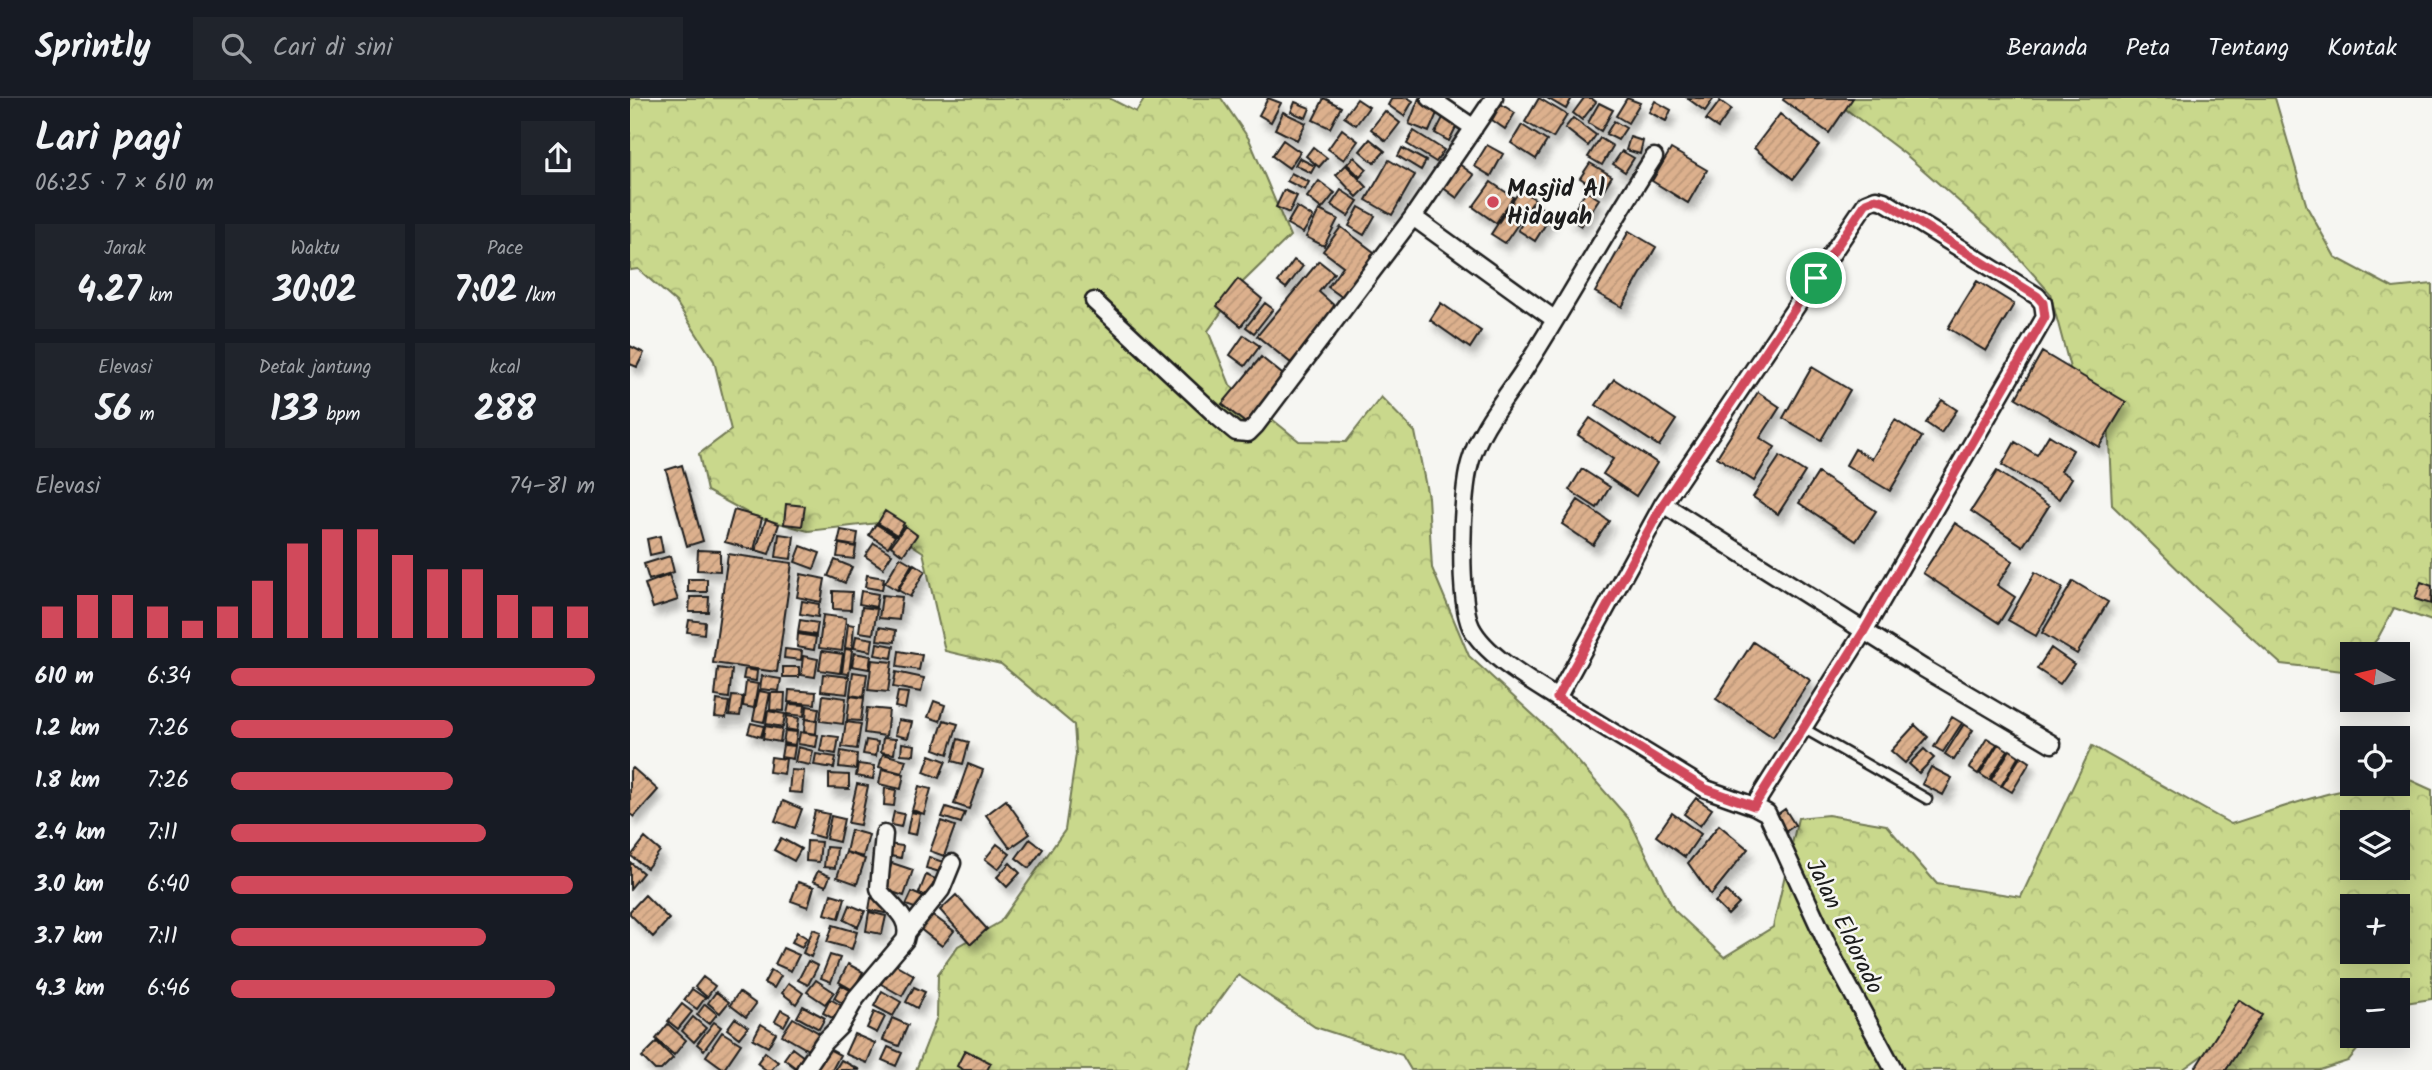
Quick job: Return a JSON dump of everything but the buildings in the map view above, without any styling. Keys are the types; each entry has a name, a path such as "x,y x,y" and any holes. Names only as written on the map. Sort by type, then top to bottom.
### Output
{"street":[{"path":"1430,98 1474,128"},
{"path":"1094,301 1218,417 1236,432 1248,433 1413,217 1494,98"},
{"path":"1557,698 1663,504 1866,203 1876,199 1884,201 2037,296 2045,311 2042,323 1864,631 1754,806 1706,789 1557,698 1524,677 1487,647 1472,628 1466,612 1464,589 1463,514 1470,461 1486,426 1527,366 1615,215 1654,157"},
{"path":"1413,217 1554,318"},
{"path":"1663,504 2001,716 2052,744"},
{"name":"Jalan Eldorado","path":"1754,806 1767,813 1835,961 1894,1070"},
{"path":"884,834 879,888 906,922 908,931"},
{"path":"805,1070 839,1026 856,998 905,940 908,931 941,890 952,863"}],"lane":[{"path":"1803,728 1927,799"}],"green space":[{"path":"630,98 1109,98 1136,112 1145,98 1221,98 1249,139 1290,236 1243,282 1208,331 1230,385 1299,441 1346,442 1381,397 1415,432 1428,497 1432,568 1469,656 1553,733 1629,819 1674,910 1724,957 1773,927 1798,818 1828,815 1886,825 1937,884 2021,897 2092,746 2231,824 2340,791 2340,796 2410,796 2410,780 2432,790 2432,999 2410,1002 2410,978 2340,978 2340,1048 2359,1048 2348,1061 2320,1070 2227,1070 2229,1036 2182,1070 1411,1070 1402,1055 1315,1027 1238,975 1200,1027 1187,1070 916,1070 937,1017 938,974 958,946 1000,922 1065,830 1076,754 1074,725 1001,664 945,651 923,552 878,523 808,531 753,516 707,491 699,454 731,430 714,361 676,302 638,269 630,270"},
{"path":"1831,98 2275,98 2307,207 2335,257 2393,288 2432,284 2432,621 2394,608 2375,642 2340,642 2340,671 2281,664 2198,589 2112,505 2108,420 2074,383 2050,293 2004,241 1905,154"}],"place":[{"name":"Masjid Al Hidayah","path":"1493,202"}],"route":[{"path":"1876,199 1884,201 2037,296 2043,303 2045,317 1864,631 1754,806 1706,789 1557,698 1663,504 1816,278 1866,203 1876,199"}]}
